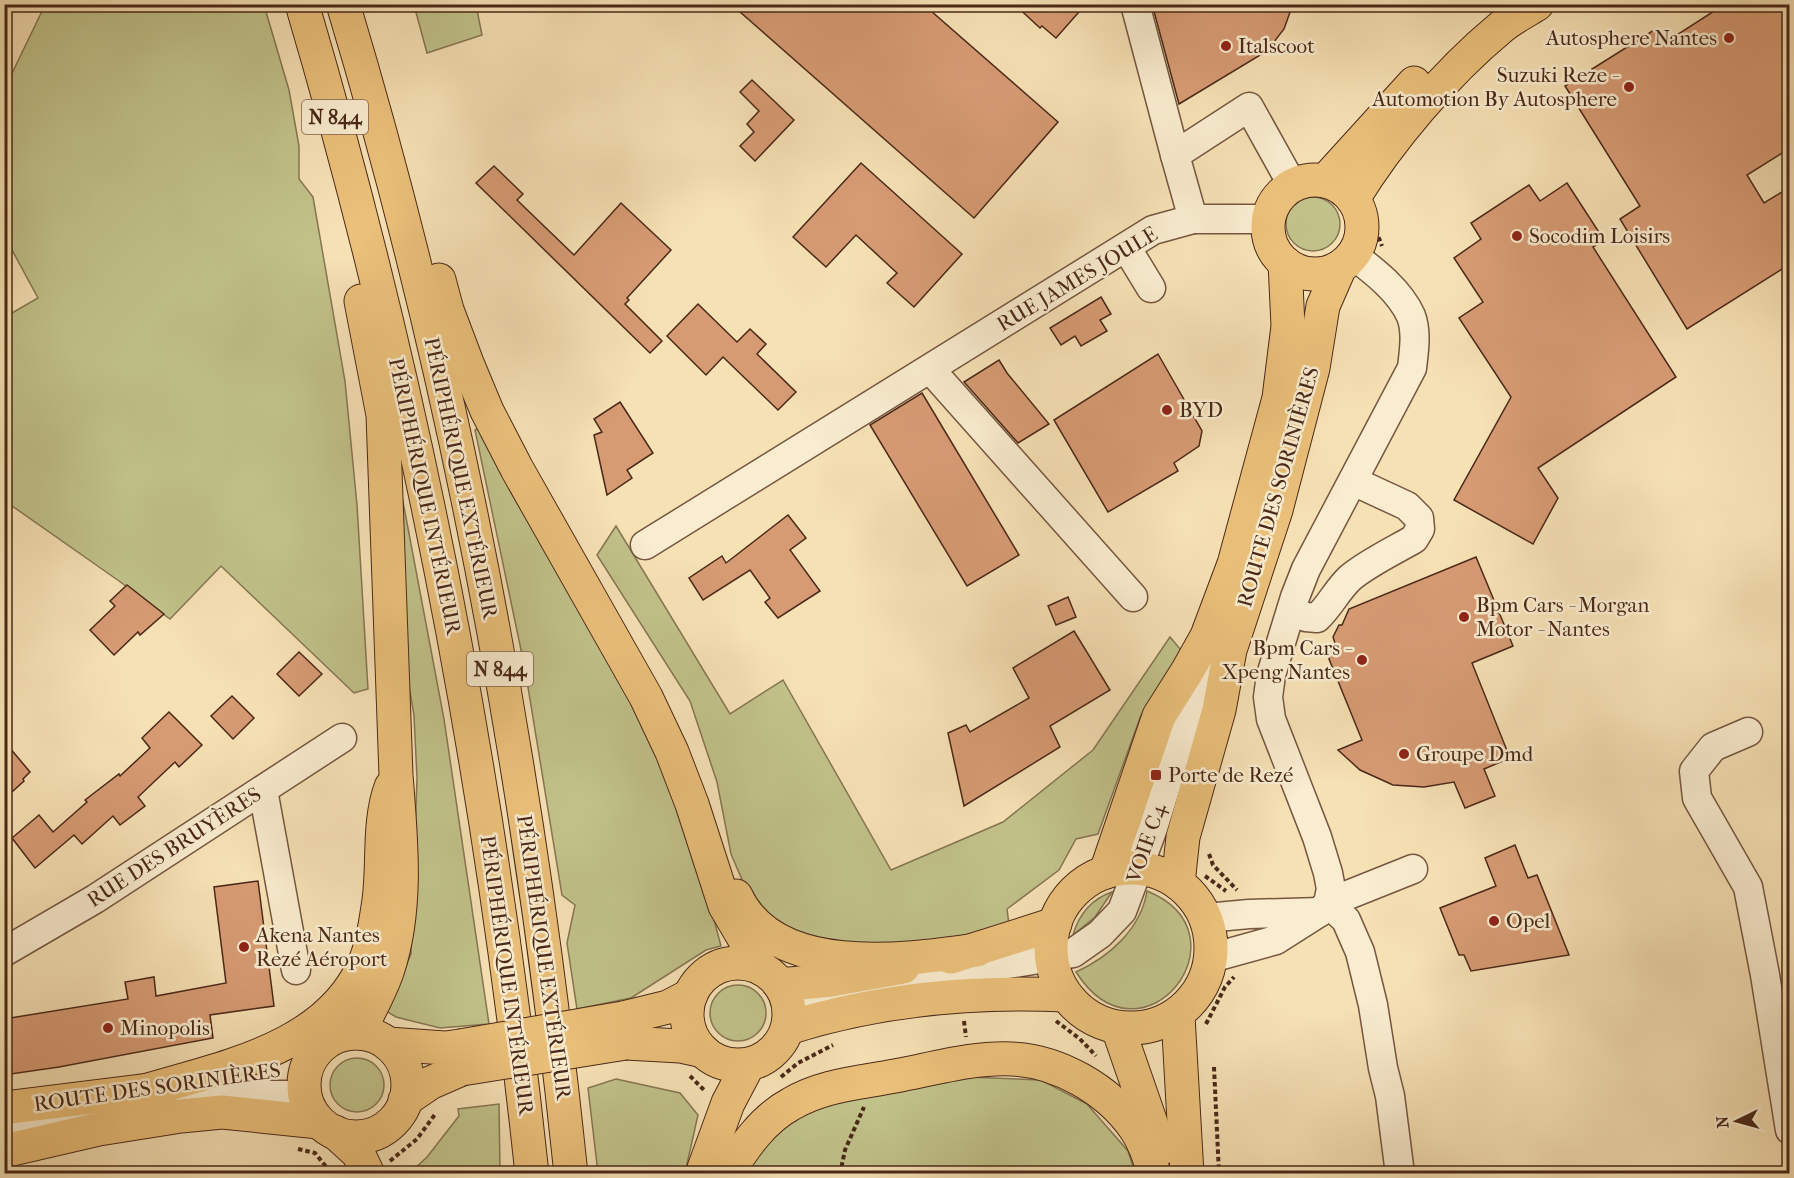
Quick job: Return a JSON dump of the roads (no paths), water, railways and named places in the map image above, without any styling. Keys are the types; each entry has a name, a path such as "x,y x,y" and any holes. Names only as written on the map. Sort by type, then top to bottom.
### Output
{"main road":[{"name":"PÉRIPHÉRIQUE INTÉRIEUR","path":"302,4 347,161 400,374 459,658 499,900 532,1173"},
{"name":"PÉRIPHÉRIQUE EXTÉRIEUR","path":"343,4 412,254 466,494 490,614 531,860 550,992 571,1173"},
{"path":"1269,219 1277,200 1293,186 1314,180 1325,181 1364,203 1366,157 1428,67 1468,29 1499,4"},
{"path":"1325,181 1366,157 1500,27 1537,4"},
{"path":"390,171 418,206 447,310 487,411 517,469 646,697 672,752 725,906 780,996 782,1041 773,1052 748,1065 694,1061 680,1046 624,1031"},
{"name":"ROUTE DES SORINIÈRES","path":"1178,883 1183,837 1219,710 1230,650 1276,510 1308,360 1331,284 1355,264 1362,231 1361,214 1364,203"},
{"name":"ROUTE DES SORINIÈRES","path":"1122,870 1159,716 1207,636 1234,564 1279,398 1288,326 1285,263 1271,243 1269,219"},
{"path":"364,231 357,282 383,415 396,775 401,831 400,913 394,951 374,1038"},
{"path":"1285,263 1308,274 1324,273 1355,264"},
{"path":"145,1091 266,1053 298,1036 327,1015 344,998 364,963 374,935 381,886 386,802 396,775"},
{"path":"704,840 721,862 742,910 762,928 783,942 810,953 849,959 947,954 977,950"},
{"path":"1122,870 1159,873 1178,883 1195,898 1206,918 1212,945 1226,964 1203,985 1196,997 1178,1016 1148,1027 1118,1028 1091,1018 1080,1011 1065,995 1055,974 1052,957 1051,941 1055,924 1066,902 1089,880 1122,870"},
{"path":"780,996 831,980 941,960 1055,924"},
{"path":"694,1061 694,1040 689,1028 688,1006 691,995 708,973 721,966 735,963 749,964 780,996 830,1015 921,1000 1025,993 1065,995"},
{"path":"405,1100 461,1058 624,1031 691,995"},
{"path":"1178,1016 1187,1173"},
{"path":"1118,1028 1158,1138 1167,1173"},
{"path":"368,1173 358,1154 320,1116 304,1078 308,1063 315,1052 335,1037 374,1038 445,1048 461,1058"},
{"path":"320,1116 360,1137 383,1129 400,1111 405,1100 407,1085 405,1069 398,1055 374,1038"},
{"path":"727,1173 743,1148 761,1127 789,1104 815,1092 851,1082 975,1061 1012,1059 1042,1063 1088,1084 1114,1104 1135,1128 1149,1156 1154,1173"},
{"name":"ROUTE DES SORINIÈRES","path":"4,1108 145,1091 275,1071 308,1063"},
{"path":"702,1173 728,1103 748,1065"},
{"name":"ROUTE DES SORINIÈRES","path":"4,1151 99,1130 182,1116 222,1112 320,1116"}],"street":[{"path":"1134,4 1193,219"},
{"path":"1366,157 1438,71 1493,22 1521,4"},
{"path":"1175,155 1249,107 1293,186"},
{"name":"RUE JAMES JOULE","path":"645,545 1153,230 1193,219 1269,219"},
{"path":"1126,247 1151,288"},
{"path":"1324,908 1331,889 1328,873 1317,837 1271,719 1268,697 1271,675 1306,569 1412,368 1415,342 1411,317 1398,297 1355,264"},
{"path":"1288,326 1308,360"},
{"name":"VOIE C4","path":"780,996 880,985 1073,953 1100,934 1122,911 1122,870 1177,751 1240,587 1308,360"},
{"path":"930,369 1133,597"},
{"path":"1291,611 1306,617 1317,618 1326,610 1338,591 1351,577 1414,538 1420,529 1419,518 1407,506 1353,481"},
{"path":"1748,732 1713,747 1694,771 1696,798 1748,887 1777,973 1790,1130"},
{"name":"RUE DES BRUYÈRES","path":"4,952 95,899 342,738"},
{"path":"263,790 296,970"},
{"path":"1226,964 1276,940 1324,908 1413,869"},
{"path":"1206,918 1324,908 1346,920 1360,952 1373,1005 1390,1096 1400,1173"},
{"path":"4,1131 217,1095 320,1116"}],"place":[{"name":"Autosphere Nantes","path":"1729,38"},
{"name":"Italscoot","path":"1226,46"},
{"name":"Suzuki Reze - Automotion By Autosphere","path":"1629,87"},
{"name":"Socodim Loisirs","path":"1517,236"},
{"name":"BYD","path":"1167,410"},
{"name":"Bpm Cars - Morgan Motor - Nantes","path":"1464,617"},
{"name":"Bpm Cars - Xpeng Nantes","path":"1362,660"},
{"name":"Groupe Dmd","path":"1404,754"},
{"name":"Porte de Rezé","path":"1156,775"},
{"name":"Opel","path":"1494,921"},
{"name":"Akena Nantes Rezé Aéroport","path":"244,947"},
{"name":"Minopolis","path":"108,1028"}]}
